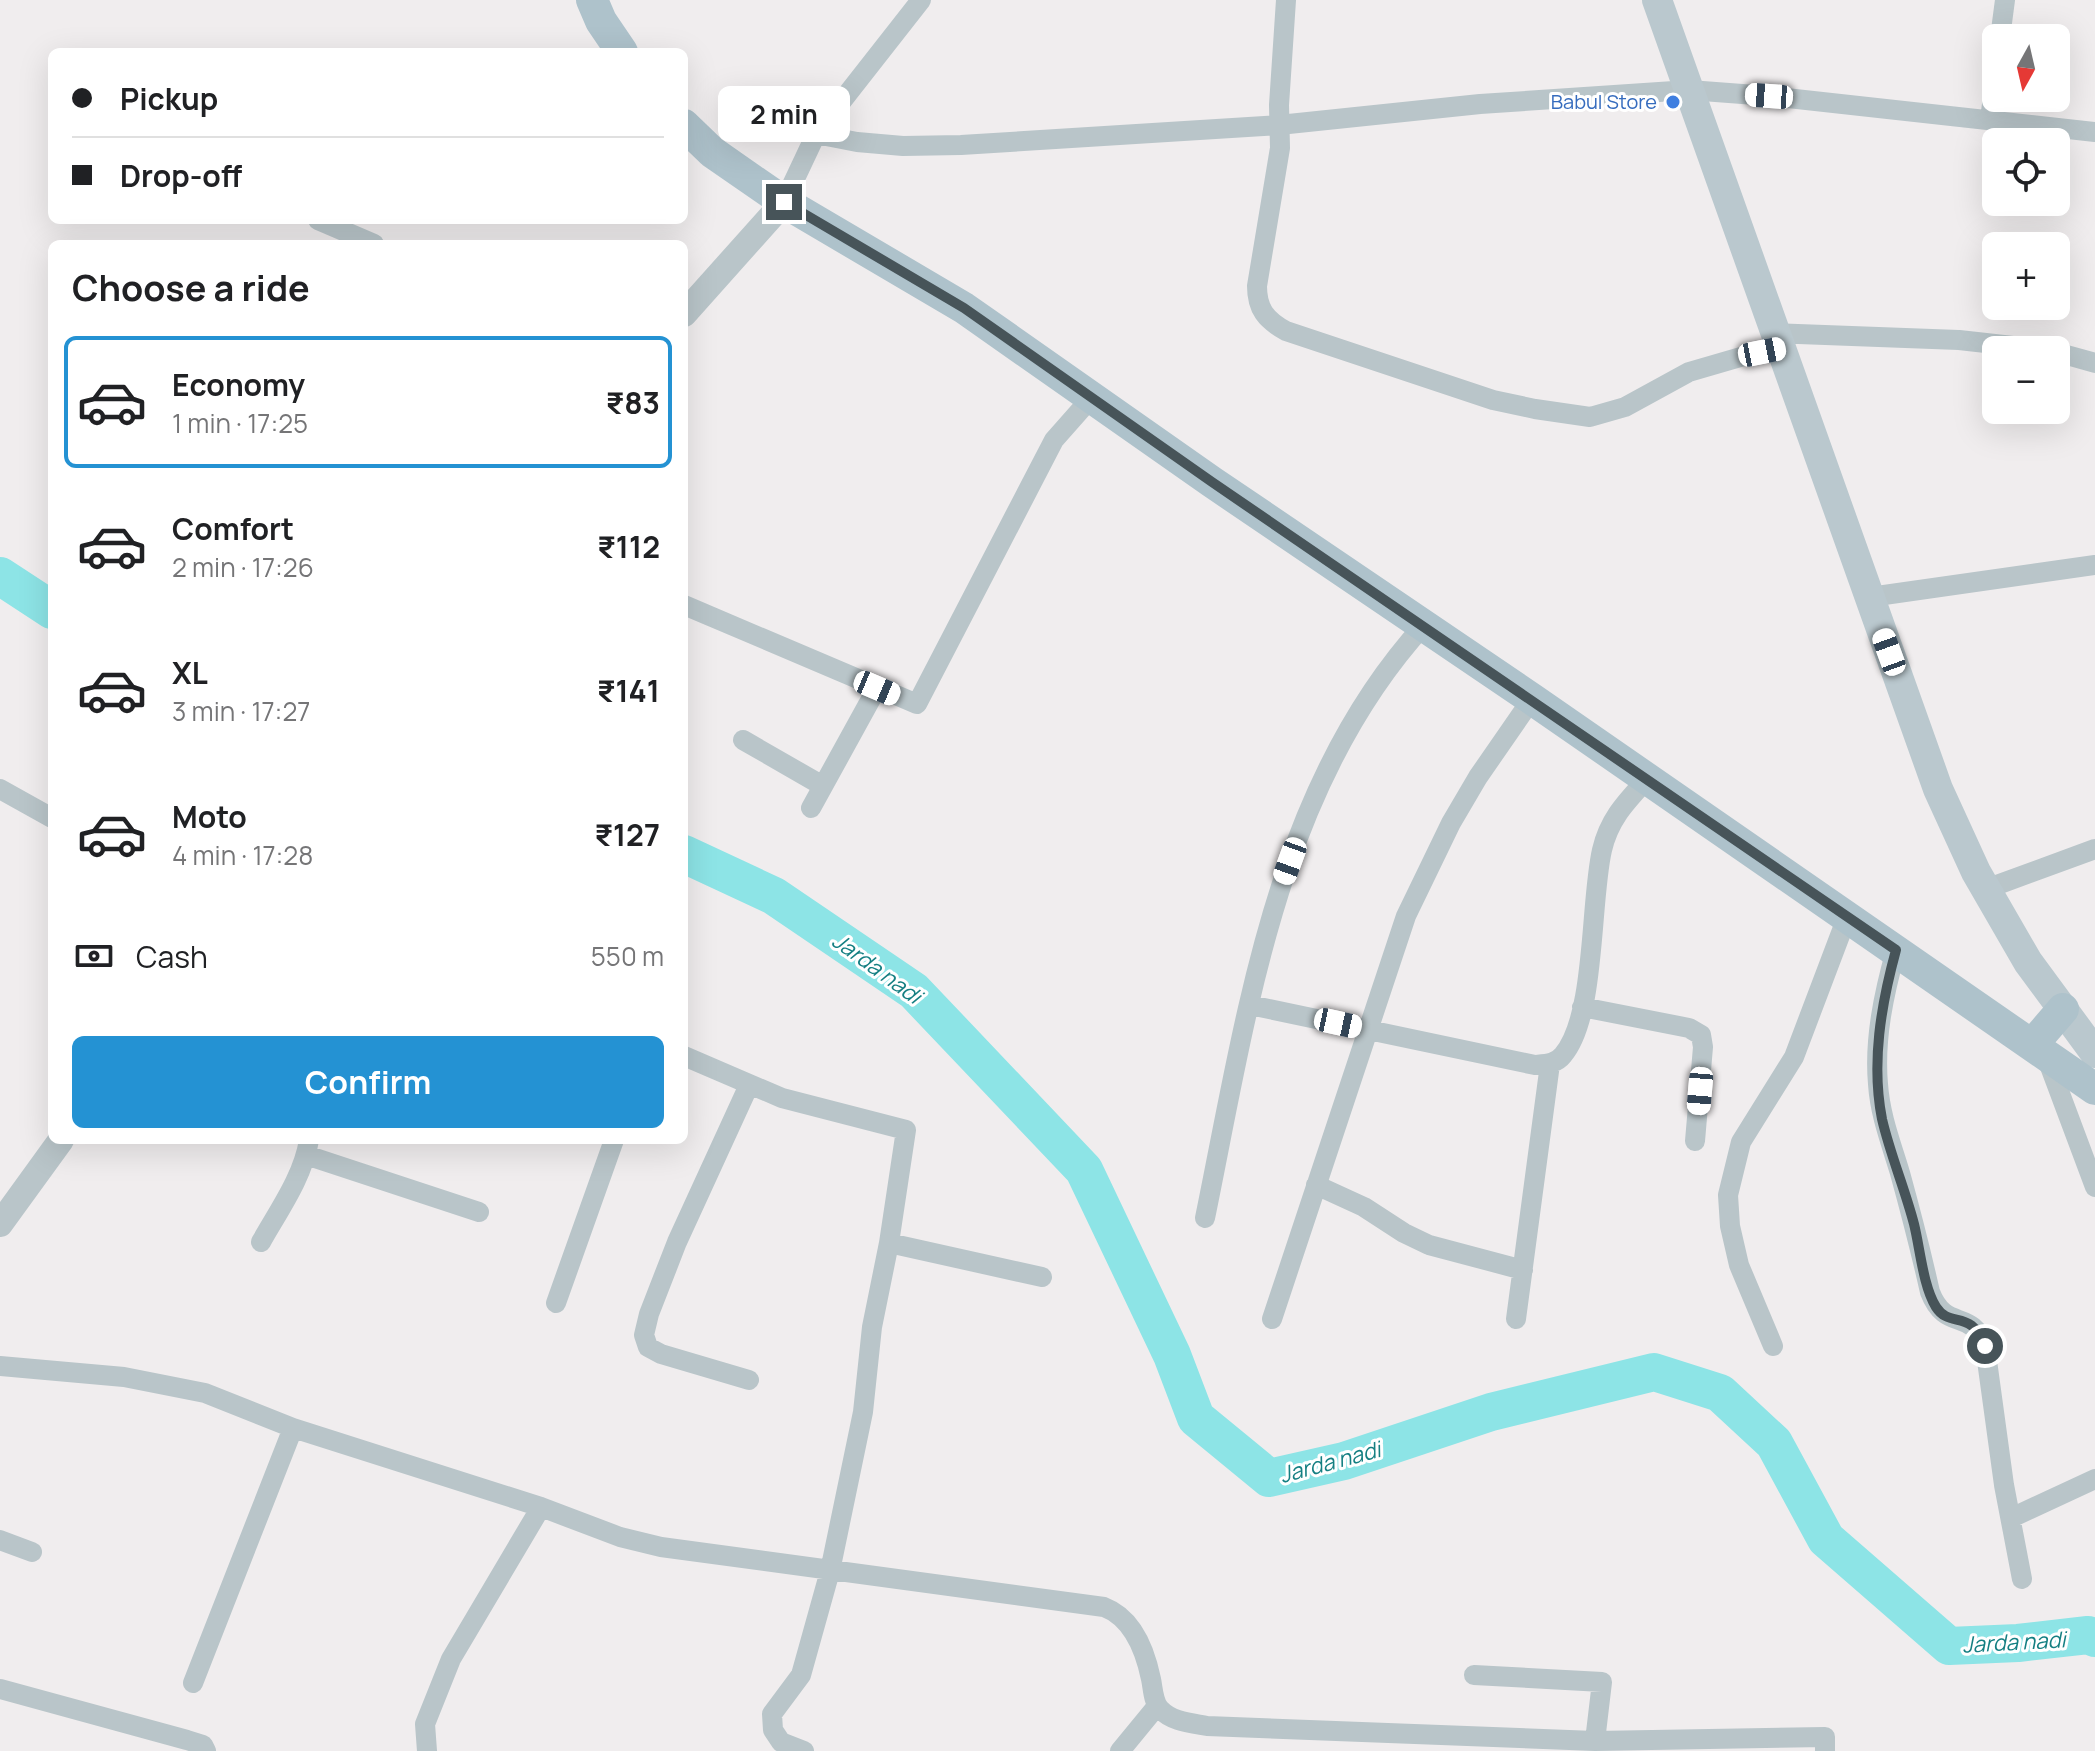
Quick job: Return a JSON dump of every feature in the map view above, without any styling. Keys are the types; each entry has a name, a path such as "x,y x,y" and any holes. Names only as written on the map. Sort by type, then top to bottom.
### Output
{"main road":[{"path":"592,0 601,21 619,48"},
{"path":"1657,0 1938,789 1986,889 2028,962 2095,1053"},
{"path":"688,129 712,152 784,202 964,308 2095,1089"},
{"path":"2039,1050 2063,1009"}],"street":[{"path":"688,310 784,202 816,134 921,0"},
{"path":"1286,0 1280,148 1257,286 1257,302 1270,322 1286,331 1493,400 1590,417 1625,407 1689,372 1744,356 1777,341 1959,340 1982,343"},
{"path":"2002,24 2005,0"},
{"path":"816,134 903,146 1279,125 1480,104 1689,90 2095,132"},
{"path":"1990,120 1991,112"},
{"path":"327,224 365,240"},
{"path":"2070,356 2095,363"},
{"path":"688,607 917,704 1054,440 1092,397"},
{"path":"1870,597 2095,565"},
{"path":"1205,1218 1250,1005 1279,889 1311,805 1346,734 1400,651 1424,625"},
{"path":"811,808 877,688"},
{"path":"1272,1319 1394,949 1429,866 1478,777 1532,699"},
{"path":"743,740 823,786"},
{"path":"1250,1005 1535,1065 1550,1064 1562,1057 1573,1040 1582,1007 1601,852 1611,822 1647,779"},
{"path":"0,789 48,816"},
{"path":"1986,889 2095,849"},
{"path":"1773,1346 1739,1265 1730,1226 1728,1195 1741,1142 1794,1057 1847,917"},
{"path":"1896,950 1884,991 1879,1033 1877,1082 1883,1121 1937,1308 1947,1317 1979,1330 1985,1346 2022,1579"},
{"path":"1582,1007 1689,1028 1701,1035 1703,1047 1695,1141"},
{"path":"2039,1050 2095,1187"},
{"path":"688,1058 749,1085 820,1109 906,1130 889,1243 872,1327 863,1412 830,1571 801,1675 772,1714 773,1730 781,1742 804,1751"},
{"path":"1516,1319 1550,1064"},
{"path":"749,1085 677,1242 644,1335 648,1347 661,1354 749,1380"},
{"path":"0,1224 58,1144"},
{"path":"556,1303 613,1144"},
{"path":"261,1242 308,1148 479,1212"},
{"path":"1316,1185 1364,1207 1429,1245 1523,1270"},
{"path":"889,1243 1042,1277"},
{"path":"0,1366 65,1369 205,1393 293,1428 541,1507 620,1537 661,1547 1104,1607 1127,1621 1148,1666 1157,1706 1168,1716 1207,1726 1405,1743 1568,1746 1595,1741 1825,1737 1825,1751"},
{"path":"193,1683 293,1428"},
{"path":"2011,1518 2095,1479"},
{"path":"427,1751 425,1724 451,1659 541,1507"},
{"path":"0,1540 32,1552"},
{"path":"1474,1675 1602,1682 1595,1741"},
{"path":"0,1689 187,1740 203,1745 206,1751"},
{"path":"1120,1751 1157,1706"}],"waterway":[{"name":"Jarda nadi","path":"0,576 48,607"},
{"name":"Jarda nadi","path":"688,856 774,896 914,991 1084,1170 1172,1355 1196,1418 1269,1478 1344,1461 1491,1412 1654,1372 1720,1393 1774,1443 1826,1539 1949,1646 2018,1643 2088,1635 2095,1638"}],"place":[{"name":"Babul Store","path":"1673,102"}],"route":[{"path":"784,202 964,308 1212,482 1896,950 1884,991 1879,1033 1877,1082 1883,1121 1937,1308 1947,1317 1979,1330 1985,1346"}]}
